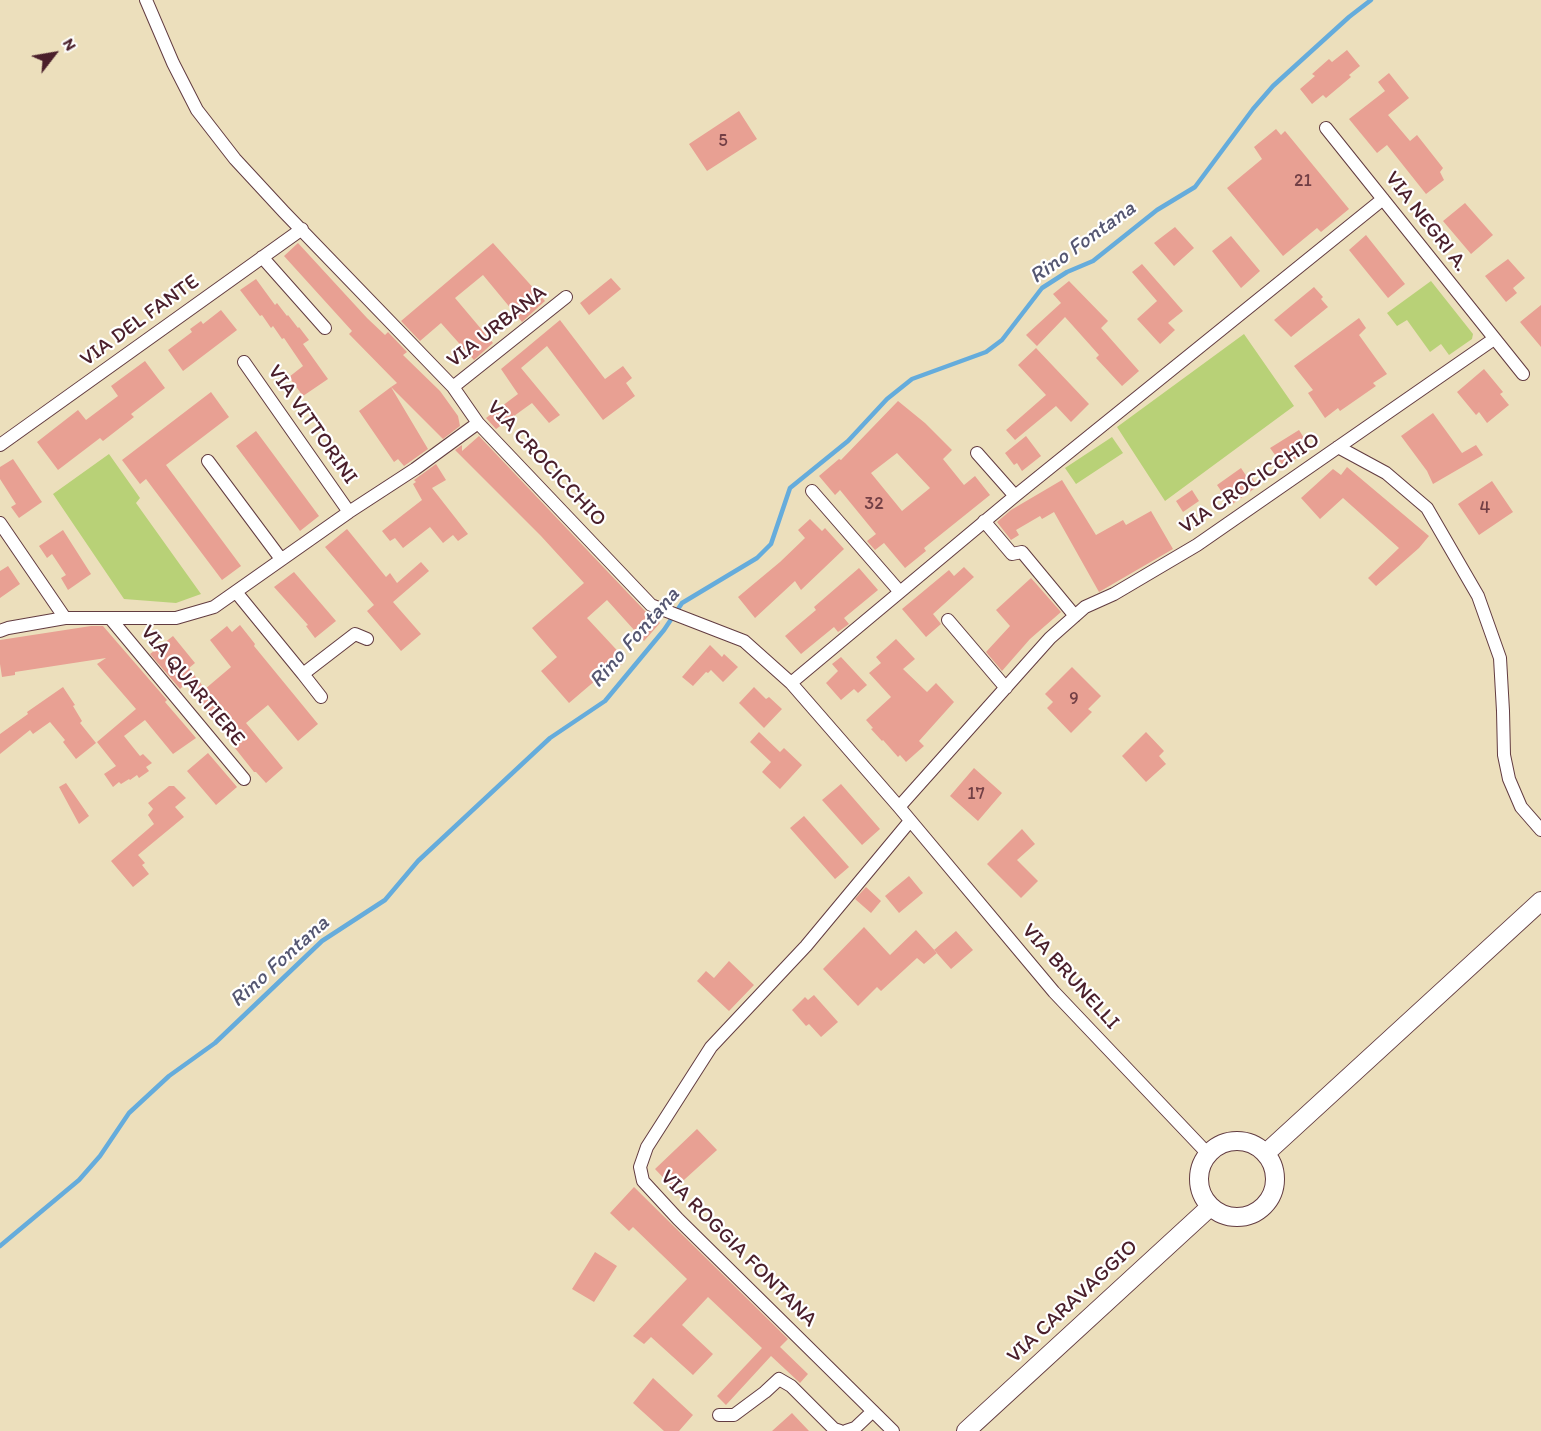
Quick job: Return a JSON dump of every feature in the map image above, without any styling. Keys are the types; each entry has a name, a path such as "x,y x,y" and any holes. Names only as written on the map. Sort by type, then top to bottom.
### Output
{"street":[{"name":"VIA CROCICCHIO","path":"146,0 197,110 235,159 453,387 478,423 651,604 744,641 791,683 910,821"},
{"name":"VIA NEGRI A.","path":"1326,128 1523,374"},
{"path":"791,683 984,521 1383,199"},
{"name":"VIA DEL FANTE","path":"0,446 302,229"},
{"path":"262,257 326,328"},
{"name":"VIA URBANA","path":"453,387 566,297"},
{"path":"1338,447 1494,339"},
{"name":"VIA VITTORINI","path":"244,362 349,512"},
{"path":"0,631 65,618 176,618 214,607 478,423"},
{"name":"VIA CROCICCHIO","path":"899,807 1050,638 1075,616 1085,608 1114,594 1197,545 1338,447 1386,473 1427,508 1478,596 1500,658 1504,755 1509,779 1521,807 1541,830"},
{"path":"977,453 1015,496"},
{"path":"208,461 281,560"},
{"path":"812,491 900,592"},
{"path":"984,521 1012,554 1022,552 1075,616"},
{"path":"0,523 65,618"},
{"path":"236,592 321,697"},
{"name":"VIA QUARTIERE","path":"110,618 244,779"},
{"path":"948,620 1006,687"},
{"path":"303,674 355,634 367,639"},
{"name":"VIA BRUNELLI","path":"910,821 1054,992 1208,1154"},
{"name":"VIA ROGGIA FONTANA","path":"893,1431 678,1219 643,1181 640,1167 646,1147 711,1047 806,946 910,821"},
{"path":"1266,1153 1541,901"},
{"path":"1230,1141 1243,1141 1256,1145 1266,1153 1275,1171 1274,1190 1269,1202 1259,1211 1247,1217 1234,1218 1210,1207 1199,1186 1202,1163 1208,1154 1218,1145 1230,1141"},
{"name":"VIA CARAVAGGIO","path":"966,1431 1210,1207"},
{"path":"719,1415 734,1415 780,1378 834,1429 840,1431"},
{"path":"846,1431 855,1428 873,1411"}],"green space":[{"path":"1431,281 1473,334 1472,339 1449,355 1441,344 1430,352 1407,320 1397,326 1387,313"},
{"path":"1244,334 1294,406 1165,501 1117,427"},
{"path":"1112,437 1123,453 1076,484 1065,468"},
{"path":"109,454 140,498 136,503 201,594 176,603 124,599 53,494"}],"building":[{"path":"1347,50 1360,66 1349,75 1351,77 1326,98 1323,95 1312,104 1300,89 1329,59 1332,62"},
{"path":"1389,73 1409,98 1388,115 1410,141 1417,135 1443,168 1440,172 1444,180 1426,194 1387,145 1377,153 1349,119 1385,91 1378,82"},
{"path":"739,111 757,139 707,171 689,144"},
{"path":"1276,129 1281,135 1285,131 1349,209 1321,232 1317,228 1283,256 1227,188 1262,159 1254,147"},
{"path":"1465,203 1493,235 1471,254 1443,221"},
{"path":"1175,227 1194,248 1174,266 1154,243"},
{"path":"1366,235 1405,284 1388,298 1349,250"},
{"path":"1231,236 1260,271 1241,288 1212,251"},
{"path":"298,243 367,318 385,335 388,332 407,352 403,355 440,391 458,416 460,426 443,439 391,387 397,383 349,334 352,331 284,256"},
{"path":"493,243 545,301 522,322 483,275 455,298 493,343 474,360 441,323 420,341 401,321"},
{"path":"1508,259 1525,278 1513,288 1517,293 1506,302 1485,276"},
{"path":"1142,264 1183,311 1168,323 1175,330 1160,344 1137,319 1157,301 1132,272"},
{"path":"611,278 621,289 589,315 580,303"},
{"path":"256,279 275,305 277,303 309,340 303,344 328,379 303,396 289,377 303,366 284,338 282,339 273,326 271,328 262,315 260,316 240,290"},
{"path":"1069,281 1108,321 1101,328 1139,371 1122,386 1096,358 1099,355 1065,317 1037,346 1026,335 1061,303 1053,294"},
{"path":"1314,287 1328,307 1291,337 1274,320"},
{"path":"1541,305 1541,347 1520,322"},
{"path":"221,310 237,330 183,371 168,350 192,332 190,329 201,321 203,324"},
{"path":"1359,318 1366,328 1359,335 1387,374 1373,383 1376,386 1340,411 1338,408 1325,418 1308,393 1313,390 1294,366"},
{"path":"560,320 605,379 623,366 632,378 626,383 635,396 603,420 547,346 521,368 560,415 549,423 532,403 496,429 486,418 518,394 501,369"},
{"path":"1036,348 1089,404 1071,422 1056,406 1015,440 1006,430 1046,395 1018,365"},
{"path":"145,361 165,388 131,414 134,417 103,441 100,438 58,470 37,442 78,410 86,420 118,396 111,386"},
{"path":"1484,369 1503,392 1500,394 1509,405 1487,423 1479,412 1476,415 1457,392"},
{"path":"391,387 428,449 404,466 398,459 394,462 359,411"},
{"path":"211,392 229,417 166,465 241,566 222,580 146,479 140,484 122,460"},
{"path":"898,401 925,423 952,450 943,459 964,485 975,476 990,495 924,548 926,551 905,568 884,543 875,550 867,541 876,534 840,490 835,495 819,476 839,459 841,460","holes":["897,453 930,488 902,511 871,473"]},
{"path":"1433,413 1462,453 1476,445 1483,455 1433,484 1427,471 1401,436"},
{"path":"1299,430 1309,446 1303,450 1305,452 1284,467 1270,448"},
{"path":"256,431 319,516 300,531 236,446"},
{"path":"479,436 645,611 652,614 660,623 644,641 607,600 587,618 626,660 607,678 603,674 569,703 541,671 557,657 532,628 584,583 541,536 455,450 462,445 462,451"},
{"path":"1026,436 1041,456 1022,471 1017,463 1014,465 1005,453"},
{"path":"13,459 42,502 19,518 11,507 16,504 0,479 0,467"},
{"path":"436,464 446,480 432,488 468,534 458,541 453,535 443,543 430,527 403,548 395,538 390,541 382,531 422,500 413,484 416,482 414,480"},
{"path":"1347,467 1429,536 1419,548 1376,586 1368,578 1399,548 1343,498 1320,519 1301,498 1333,469 1341,475"},
{"path":"1241,468 1247,477 1250,475 1258,486 1231,505 1217,485"},
{"path":"1062,480 1096,535 1123,520 1126,525 1151,511 1173,549 1099,592 1054,512 1042,519 1040,516 1016,530 1019,535 1011,540 997,522 1011,510"},
{"path":"1492,481 1513,512 1479,535 1458,504"},
{"path":"1192,490 1199,501 1183,512 1176,501"},
{"path":"810,519 822,531 825,528 844,549 801,590 795,581 755,618 738,597 805,538 798,530"},
{"path":"347,529 386,577 390,573 397,583 421,562 429,571 393,602 421,634 401,651 367,611 374,605 325,547"},
{"path":"63,530 91,574 68,590 61,578 66,575 52,554 47,558 39,546"},
{"path":"8,566 20,584 0,598 0,571"},
{"path":"964,567 974,577 933,614 941,624 926,637 902,609 949,570 954,576"},
{"path":"859,568 878,590 844,618 849,624 838,632 834,627 801,654 785,636 816,610 814,607"},
{"path":"294,572 336,621 315,638 306,626 308,625 274,587"},
{"path":"1031,578 1061,612 1030,639 1002,671 986,652 1010,626 996,610"},
{"path":"240,625 255,644 254,646 318,724 298,741 268,705 246,723 283,768 266,783 254,772 227,738 231,734 220,721 218,722 185,684 180,689 150,654 173,636 195,663 189,668 205,689 231,667 210,640 227,626 232,632"},
{"path":"103,626 167,700 165,702 196,738 173,754 145,720 124,736 140,756 143,754 152,763 146,767 149,771 139,778 137,775 113,787 104,774 116,766 97,742 136,709 97,664 106,658 15,672 15,675 2,677 0,664 0,640"},
{"path":"896,639 915,659 903,669 927,692 936,683 954,702 919,741 924,746 906,762 882,741 866,720 891,697 869,673 881,663 876,657"},
{"path":"710,645 722,657 724,654 738,667 723,682 711,670 706,672 693,686 682,677"},
{"path":"841,657 867,685 858,693 854,689 841,700 826,683 838,671 832,664"},
{"path":"1072,667 1101,696 1088,709 1092,712 1071,733 1047,708 1053,702 1045,694"},
{"path":"63,687 75,705 73,706 82,721 80,723 96,743 76,759 63,742 65,740 50,722 33,734 30,730 0,754 0,734"},
{"path":"754,687 766,699 769,697 782,709 764,728 739,703"},
{"path":"759,732 780,752 784,748 802,765 780,789 762,772 771,762 750,742"},
{"path":"1146,732 1164,751 1159,756 1166,764 1146,782 1122,756"},
{"path":"208,753 237,787 216,805 187,771"},
{"path":"974,768 1002,793 978,821 950,796"},
{"path":"66,783 89,816 79,824 59,787"},
{"path":"841,784 880,829 862,845 822,800"},
{"path":"169,786 174,786 186,798 175,807 184,817 138,855 145,863 142,865 149,874 133,887 111,861 154,824 148,815 153,809 148,803"},
{"path":"804,816 849,867 835,879 790,828"},
{"path":"1022,829 1035,844 1017,860 1038,881 1021,898 987,864"},
{"path":"909,876 923,893 899,913 885,896"},
{"path":"866,887 881,901 871,913 855,899"},
{"path":"864,927 890,955 916,930 937,953 924,964 917,958 881,991 877,987 858,1006 823,969"},
{"path":"956,931 973,950 951,969 934,950"},
{"path":"729,961 754,985 729,1011 697,981 706,971 714,978"},
{"path":"814,995 838,1022 821,1037 809,1024 806,1026 792,1010 805,997 808,1000"},
{"path":"697,1129 717,1150 674,1189 655,1169"},
{"path":"634,1187 788,1339 780,1347 808,1374 800,1383 771,1356 726,1405 717,1396 762,1348 708,1297 682,1325 713,1354 693,1375 651,1337 644,1344 633,1336 687,1279 633,1227 629,1231 610,1213"},
{"path":"595,1252 617,1266 594,1302 572,1289"},
{"path":"653,1378 693,1415 679,1431 664,1431 633,1403"},
{"path":"792,1413 809,1431 772,1431"}],"waterway":[{"name":"Rino Fontana","path":"0,1246 79,1180 100,1156 129,1113 169,1076 215,1043 322,941 385,900 418,861 550,738 605,701 664,630 682,603 757,558 771,544 790,488 848,441 887,399 912,379 986,352 1002,340 1042,288 1067,272 1093,261 1157,210 1195,187 1273,86 1371,0"}]}
